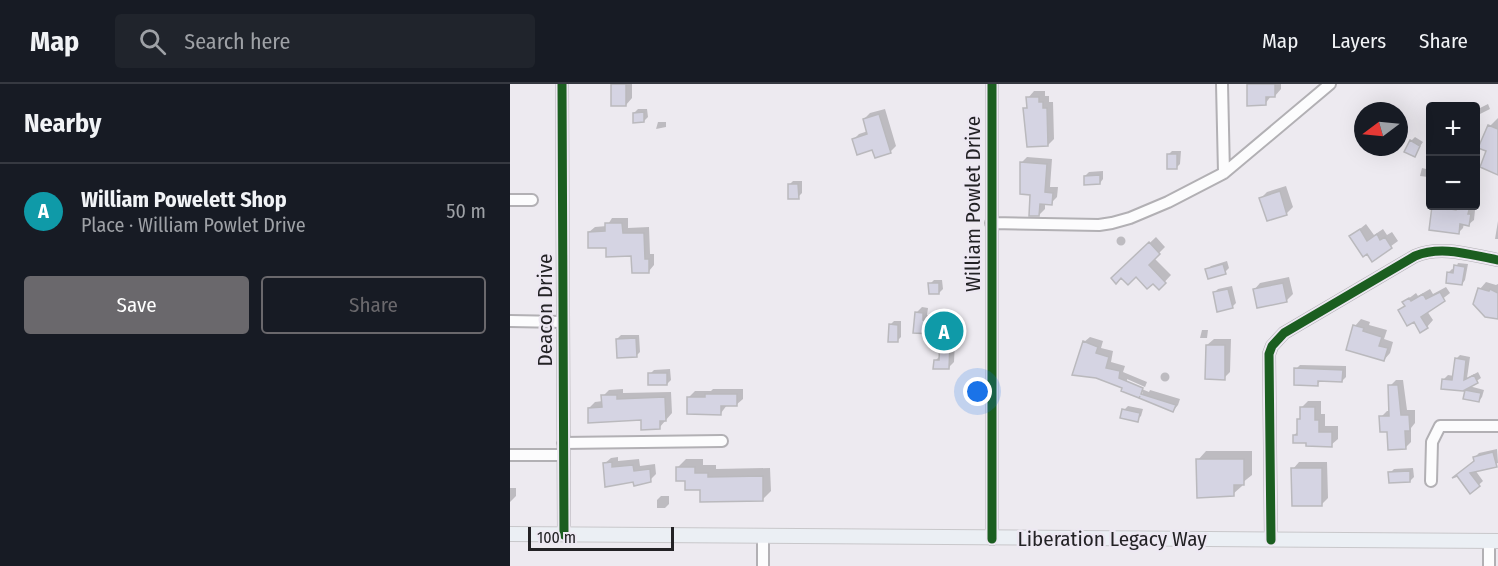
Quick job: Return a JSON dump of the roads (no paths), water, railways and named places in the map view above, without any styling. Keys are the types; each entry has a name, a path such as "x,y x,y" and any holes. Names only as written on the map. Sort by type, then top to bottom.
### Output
{"main road":[{"name":"Liberation Legacy Way","path":"510,534 1493,541"}],"street":[{"name":"Deacon Drive","path":"562,84 564,535"},
{"name":"William Powlet Drive","path":"992,84 992,539"},
{"path":"1222,84 1224,172"},
{"path":"991,223 1112,224 1168,202 1224,172 1330,84"},
{"path":"510,200 532,200"},
{"path":"1271,540 1269,354 1276,340 1284,333 1415,256 1440,250 1498,260"},
{"path":"510,321 563,322"},
{"path":"1431,481 1431,442 1440,426 1498,426"},
{"path":"563,443 722,441"},
{"path":"510,456 563,455"},
{"path":"763,535 764,566"},
{"path":"1489,566 1493,541"}],"place":[{"name":"William Powelett Shop","path":"944,331"}]}
